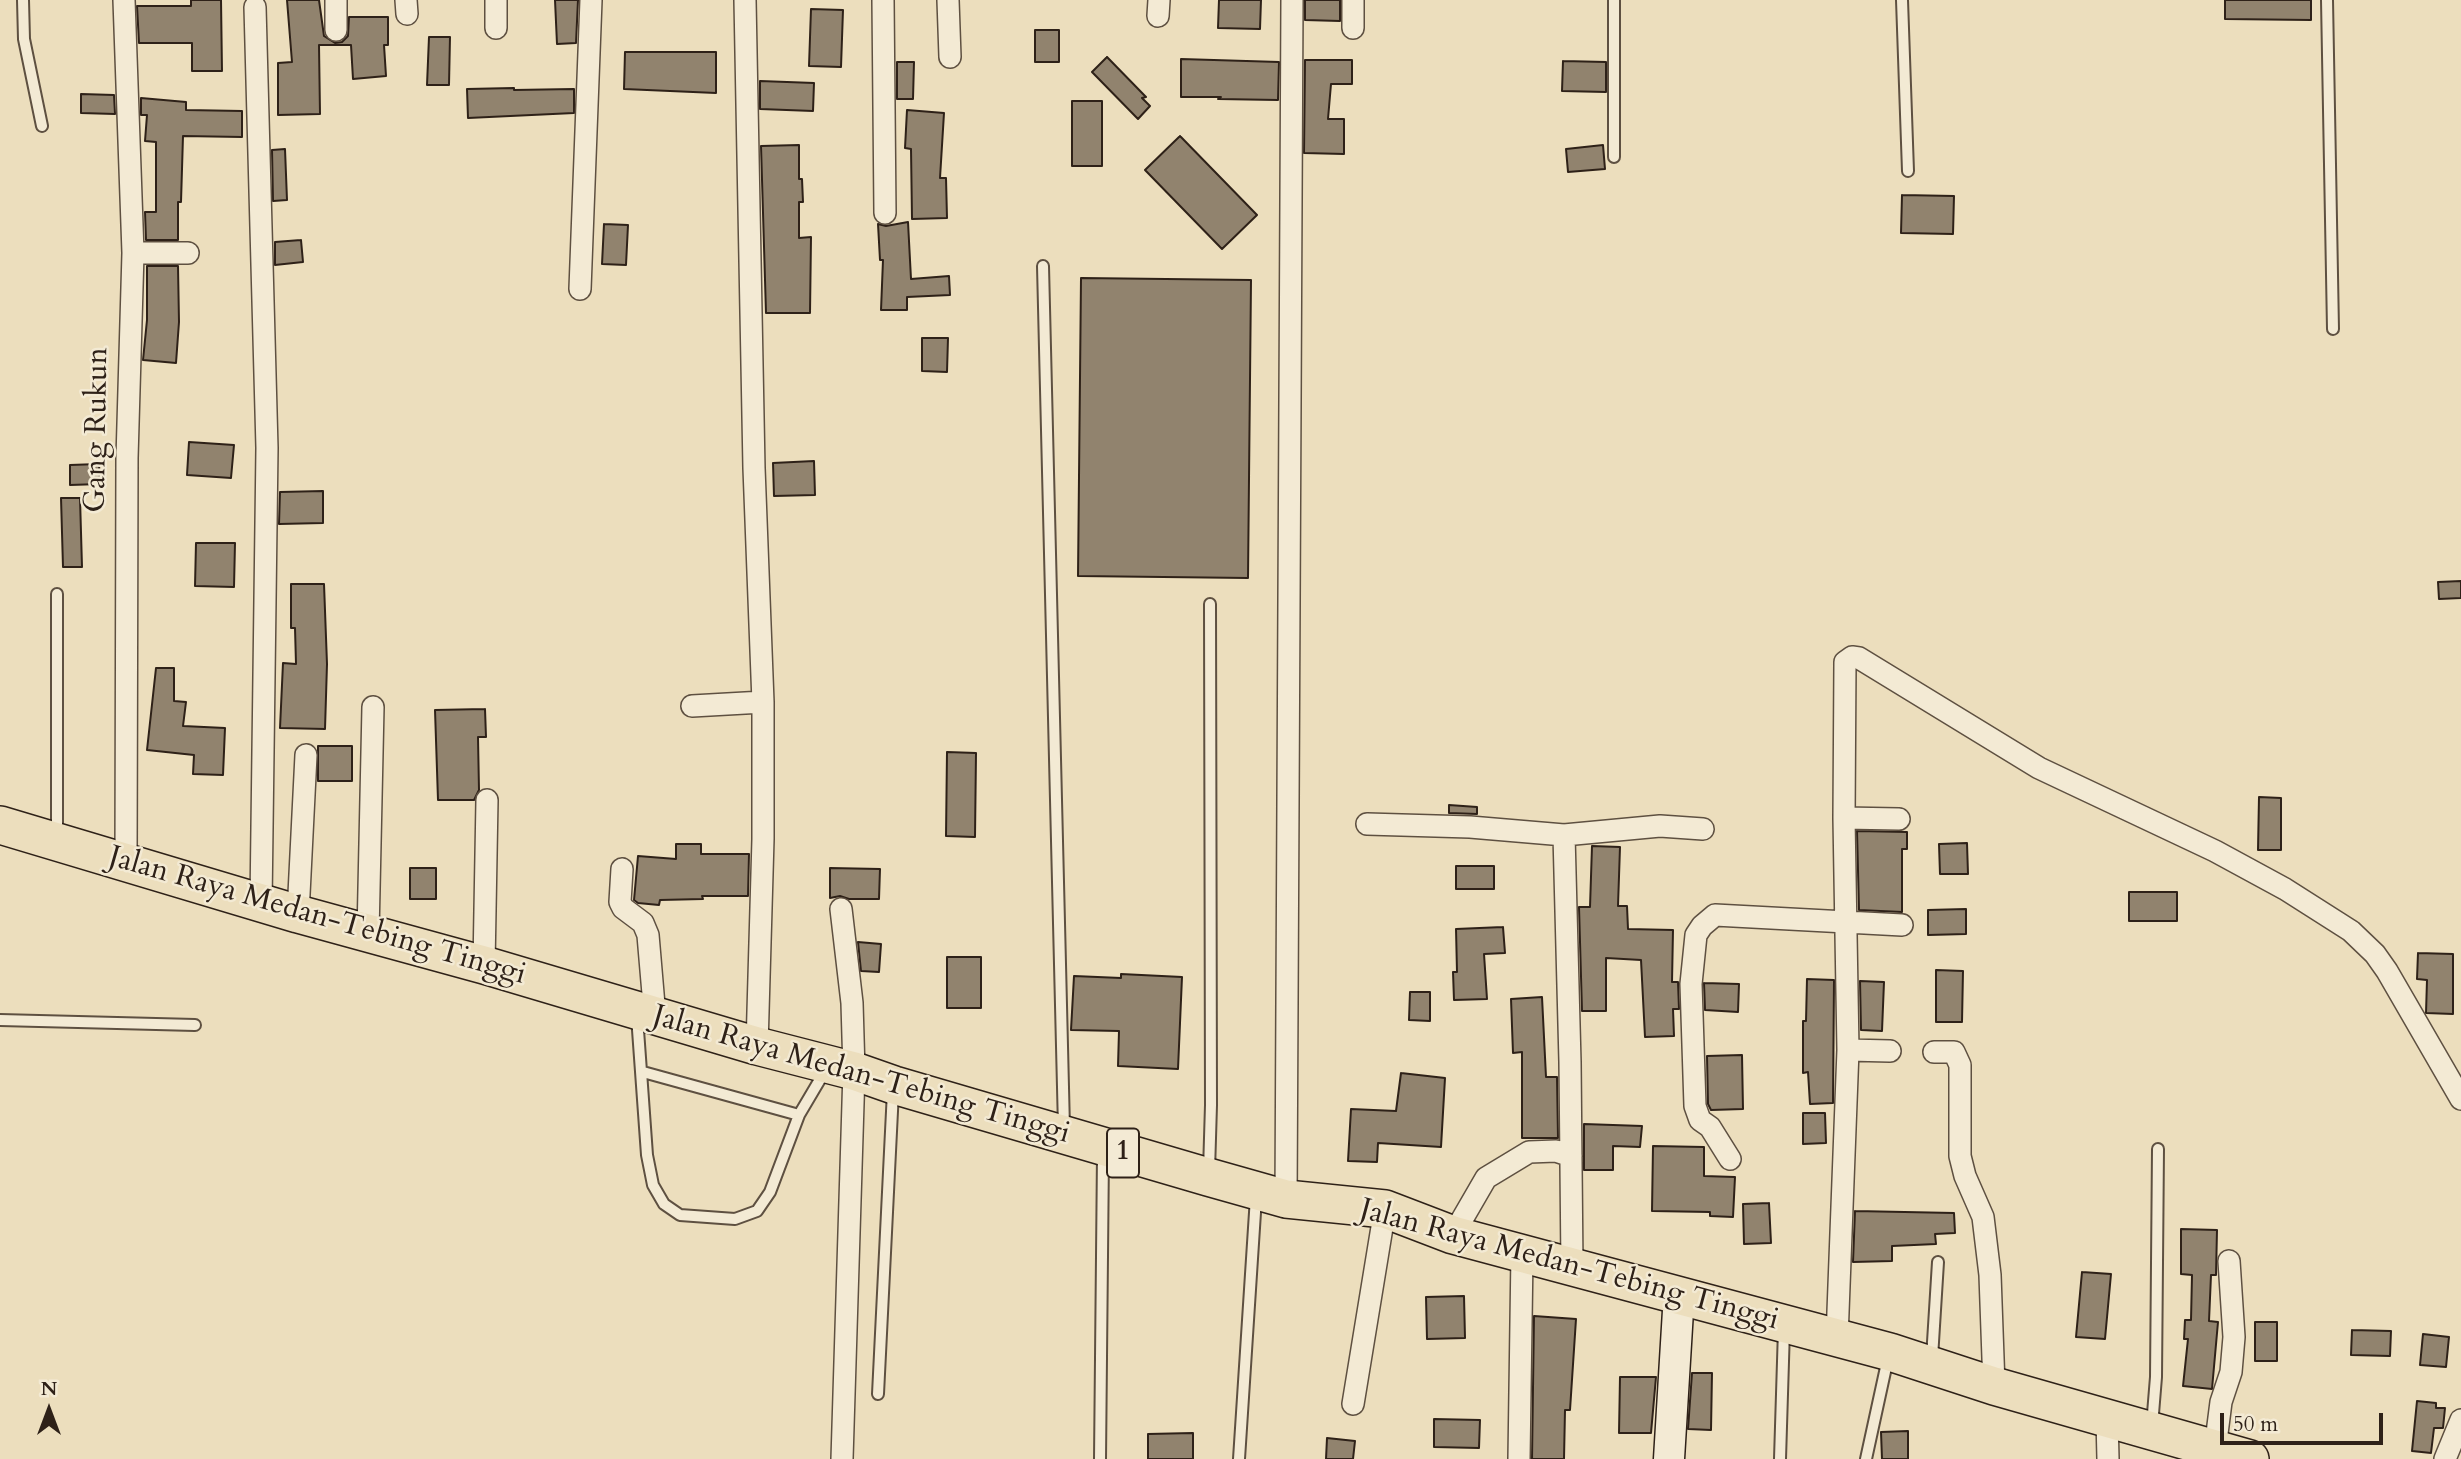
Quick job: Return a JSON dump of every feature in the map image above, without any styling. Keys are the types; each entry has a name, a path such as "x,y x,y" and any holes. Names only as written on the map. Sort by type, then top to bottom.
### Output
{"highway":[{"name":"Jalan Raya Medan-Tebing Tinggi","path":"0,825 1208,1177 1271,1194 1385,1209 1453,1235 1932,1364 1994,1386 2226,1456"}],"street":[{"name":"Gang Rukun","path":"124,0 133,253 127,458 125,862"},
{"path":"336,0 336,30"},
{"path":"496,0 496,28"},
{"path":"580,289 591,0"},
{"path":"745,0 754,468 763,702 763,839 757,1046"},
{"path":"883,0 885,213"},
{"path":"948,0 950,57"},
{"path":"1271,1194 1291,425 1292,0"},
{"path":"1353,0 1353,28"},
{"path":"255,8 267,449 261,903"},
{"path":"133,253 188,253"},
{"path":"1837,1338 1848,1050 1844,662 1852,657 1859,658 2039,768 2215,851 2285,889 2351,931 2375,954 2387,971 2461,1099"},
{"path":"692,706 763,702"},
{"path":"368,933 373,707"},
{"path":"298,914 306,755"},
{"path":"484,965 487,800"},
{"path":"1844,818 1899,819"},
{"path":"1367,824 1470,827 1564,835 1660,826 1703,829"},
{"path":"1564,835 1572,1266"},
{"path":"622,869 620,902 623,908 643,923 648,935 646,1013"},
{"path":"841,909 852,1003 841,1068 842,1459"},
{"path":"1730,1158 1710,1128 1700,1120 1695,1106 1691,984 1696,934 1707,919 1715,915 1902,925"},
{"path":"1848,1050 1889,1051"},
{"path":"1934,1052 1954,1052 1960,1065 1960,1156 1965,1176 1983,1217 1990,1275 1994,1386"},
{"path":"1453,1235 1486,1178 1529,1152 1556,1151 1571,1156"},
{"path":"1353,1404 1385,1209"},
{"path":"1519,1459 1522,1254"},
{"path":"2226,1456 2221,1402 2231,1372 2234,1337 2229,1261"},
{"path":"1669,1459 1679,1294"},
{"path":"2107,1418 2108,1459"},
{"path":"2445,1459 2461,1420"}],"lane":[{"path":"23,0 24,39 42,126"},
{"path":"1615,0 1615,157"},
{"path":"1902,0 1908,171"},
{"path":"2327,0 2333,329"},
{"path":"1042,266 1064,1134"},
{"path":"57,594 57,842"},
{"path":"1208,1177 1211,1105 1210,604"},
{"path":"646,1013 643,1072 647,1155 653,1185 664,1204 680,1215 735,1219 757,1211 770,1192 799,1115 841,1068"},
{"path":"0,1020 195,1024"},
{"path":"643,1072 799,1115"},
{"path":"878,1394 894,1085"},
{"path":"1100,1459 1103,1147"},
{"path":"2151,1432 2156,1377 2158,1149"},
{"path":"1240,1459 1271,1194"},
{"path":"1932,1364 1938,1262"},
{"path":"1780,1459 1784,1324"},
{"path":"1866,1459 1889,1352"}],"building":[{"path":"191,0 221,0 222,71 192,71 192,43 139,43 137,6 191,6"},
{"path":"287,0 319,0 324,36 335,43 342,42 348,36 349,17 388,17 388,45 384,45 386,76 353,79 351,45 319,45 320,114 278,115 278,63 292,62"},
{"path":"555,0 578,0 576,43 557,44"},
{"path":"1219,0 1261,0 1260,29 1218,28"},
{"path":"1305,0 1340,0 1340,21 1305,20"},
{"path":"2225,0 2311,0 2311,20 2225,19"},
{"path":"811,9 843,10 841,67 809,66"},
{"path":"1035,30 1059,30 1059,62 1035,62"},
{"path":"429,37 450,37 449,85 427,85"},
{"path":"625,52 716,52 716,93 624,89"},
{"path":"1107,57 1146,97 1142,98 1150,106 1138,119 1092,72"},
{"path":"1181,59 1279,62 1278,100 1181,97"},
{"path":"1305,60 1352,60 1352,84 1331,84 1328,119 1344,119 1344,154 1304,153"},
{"path":"1563,61 1606,62 1606,92 1562,91"},
{"path":"897,62 914,62 913,99 897,99"},
{"path":"760,81 814,83 813,111 760,109"},
{"path":"467,89 574,89 574,113 468,118"},
{"path":"81,94 114,95 115,114 81,113"},
{"path":"141,98 186,102 186,110 242,111 242,137 183,136 178,240 146,240 145,212 156,212 156,142 145,141 147,115 141,115"},
{"path":"1072,101 1102,101 1102,166 1072,166"},
{"path":"907,110 944,113 940,178 946,178 947,218 912,219 911,149 905,148"},
{"path":"1180,136 1257,215 1222,249 1145,170"},
{"path":"799,145 799,179 802,179 803,202 799,202 799,238 811,237 810,313 766,313 761,146"},
{"path":"1603,145 1605,169 1568,172 1566,149"},
{"path":"285,149 287,200 273,201 272,150"},
{"path":"1902,195 1954,196 1953,234 1901,233"},
{"path":"908,222 911,279 949,276 950,295 907,297 907,310 881,310 883,260 880,260 878,224 886,226"},
{"path":"604,224 628,225 626,265 602,264"},
{"path":"301,240 303,262 275,265 275,242"},
{"path":"147,266 178,266 179,322 176,363 143,360 147,320"},
{"path":"1081,278 1251,280 1248,578 1078,576"},
{"path":"922,338 948,338 947,372 922,371"},
{"path":"189,442 234,445 231,478 187,475"},
{"path":"814,461 815,495 774,496 773,463"},
{"path":"99,464 100,484 70,485 70,465"},
{"path":"323,491 323,523 279,524 280,492"},
{"path":"61,498 80,498 82,567 63,567"},
{"path":"196,543 235,543 234,587 195,586"},
{"path":"2461,581 2461,598 2439,599 2438,582"},
{"path":"291,584 324,584 327,664 325,729 280,728 283,663 296,664 295,628 291,628"},
{"path":"156,668 174,668 174,701 186,702 183,726 225,728 223,775 193,774 194,755 147,750"},
{"path":"485,709 486,737 478,737 479,790 474,800 438,800 435,710"},
{"path":"318,746 352,746 352,781 318,781"},
{"path":"947,752 976,753 975,837 946,836"},
{"path":"2259,797 2281,798 2281,850 2258,850"},
{"path":"1449,805 1477,807 1477,814 1449,813"},
{"path":"1857,831 1907,832 1907,849 1902,849 1902,912 1859,910"},
{"path":"1967,843 1968,874 1940,874 1939,844"},
{"path":"676,844 701,844 701,854 749,854 748,896 660,900 659,905 638,903 634,900 638,856 676,859"},
{"path":"1592,846 1620,847 1618,906 1627,906 1628,929 1673,930 1672,982 1678,982 1679,1009 1673,1009 1674,1036 1645,1037 1641,960 1606,958 1606,1011 1582,1011 1579,907 1590,907"},
{"path":"1456,866 1494,866 1494,889 1456,889"},
{"path":"410,868 436,868 436,899 410,899"},
{"path":"830,868 880,869 879,899 849,899 840,896 830,898"},
{"path":"2129,892 2177,892 2177,921 2129,921"},
{"path":"1966,909 1966,934 1928,935 1928,910"},
{"path":"1503,927 1505,953 1484,954 1487,999 1454,1000 1453,972 1457,972 1456,929"},
{"path":"858,942 881,944 879,972 861,971"},
{"path":"2418,953 2453,954 2453,1014 2426,1013 2427,980 2417,979"},
{"path":"947,957 981,957 981,1008 947,1008"},
{"path":"1936,970 1963,971 1962,1022 1936,1022"},
{"path":"1121,974 1182,977 1178,1069 1118,1066 1119,1031 1071,1030 1074,976 1121,978"},
{"path":"1807,979 1834,980 1833,1103 1810,1104 1808,1072 1803,1073 1803,1021 1806,1021"},
{"path":"1860,981 1884,982 1882,1031 1861,1030"},
{"path":"1704,983 1739,984 1738,1012 1705,1010"},
{"path":"1410,992 1430,992 1430,1021 1409,1020"},
{"path":"1542,997 1546,1077 1557,1077 1558,1138 1522,1138 1522,1052 1513,1053 1511,999"},
{"path":"1742,1055 1743,1109 1711,1110 1708,1104 1707,1056"},
{"path":"1401,1073 1445,1078 1441,1147 1378,1143 1377,1162 1348,1161 1351,1109 1396,1111"},
{"path":"1803,1113 1825,1113 1826,1143 1803,1144"},
{"path":"1584,1124 1642,1126 1640,1147 1613,1146 1613,1170 1584,1170"},
{"path":"1653,1146 1704,1147 1704,1176 1735,1177 1733,1217 1710,1216 1710,1212 1652,1211"},
{"path":"1769,1203 1771,1243 1744,1244 1743,1204"},
{"path":"1855,1211 1954,1213 1955,1233 1935,1234 1936,1244 1892,1246 1892,1261 1853,1262"},
{"path":"2181,1229 2217,1230 2216,1275 2211,1275 2209,1321 2218,1322 2212,1389 2183,1386 2188,1339 2184,1339 2185,1320 2191,1320 2192,1275 2181,1274"},
{"path":"2082,1272 2111,1274 2105,1339 2076,1337"},
{"path":"1464,1296 1465,1338 1427,1339 1426,1297"},
{"path":"1534,1316 1576,1319 1570,1410 1565,1410 1564,1459 1532,1459"},
{"path":"2255,1322 2277,1322 2277,1361 2255,1361"},
{"path":"2352,1330 2391,1331 2390,1356 2351,1355"},
{"path":"2423,1334 2449,1337 2446,1367 2420,1365"},
{"path":"1692,1373 1712,1373 1711,1430 1688,1429"},
{"path":"1620,1377 1656,1377 1651,1433 1619,1433"},
{"path":"2417,1401 2436,1403 2436,1408 2445,1408 2443,1428 2434,1428 2431,1453 2412,1451"},
{"path":"1434,1419 1480,1420 1479,1448 1434,1447"},
{"path":"1908,1431 1908,1459 1882,1459 1881,1432"},
{"path":"1193,1433 1193,1459 1148,1459 1148,1434"},
{"path":"1327,1438 1355,1441 1353,1459 1326,1459"}]}
